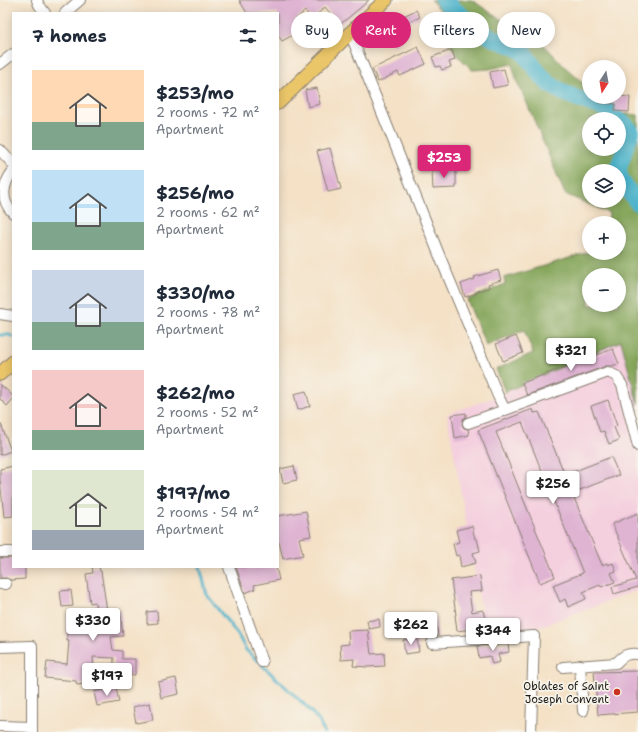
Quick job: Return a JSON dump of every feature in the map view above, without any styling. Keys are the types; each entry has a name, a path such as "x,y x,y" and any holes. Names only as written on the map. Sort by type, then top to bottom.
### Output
{"main road":[{"path":"279,102 386,0"},
{"path":"0,374 12,363"}],"street":[{"path":"37,0 44,12"},
{"path":"66,12 80,0"},
{"path":"350,33 440,257 505,410"},
{"path":"0,62 12,55"},
{"path":"0,150 12,169"},
{"path":"0,161 12,169"},
{"path":"12,169 5,186 4,194 6,203 12,212"},
{"path":"0,314 12,316"},
{"path":"468,423 608,372 616,376 622,385 638,446"},
{"path":"0,552 12,552"},
{"path":"228,568 262,662"},
{"path":"432,643 534,636 531,732"},
{"path":"0,647 32,646 32,729 0,726"},
{"path":"563,667 616,663 623,656 630,653 638,654"},
{"path":"580,665 583,711"}],"shaded area":[{"path":"621,341 638,405 638,590 534,629 485,631 447,414 498,396"}],"green space":[{"path":"431,0 472,0 497,17 497,48 547,48 582,82 582,104 614,105 614,111 618,112 582,112 582,156 626,156 626,114 638,115 638,405 621,341 505,392 496,369 533,353 524,330 486,346 467,300 505,284 504,278 582,254 582,260 626,260 626,216 609,216 609,213 597,208 626,208 626,164 582,164 582,201 565,194 517,82 512,64 490,69 472,70 452,48 489,48 489,12 442,12"}],"building":[{"path":"239,0 369,0 355,12 351,12 351,15 343,22 343,12 329,12 325,7 320,12 291,12 291,36 282,41 279,36 279,12 246,12"},
{"path":"416,10 419,17 411,21 411,12"},
{"path":"418,47 426,64 400,76 398,72 378,82 372,69"},
{"path":"452,50 455,60 449,62 451,67 442,70 440,66 436,67 432,57"},
{"path":"504,69 508,85 493,88 490,72"},
{"path":"317,88 320,104 308,107 305,90"},
{"path":"626,97 630,97 629,112 615,111 616,104 626,104"},
{"path":"330,148 341,189 328,192 317,151"},
{"path":"456,170 456,188 433,189 432,171"},
{"path":"498,270 501,280 488,284 489,288 477,291 477,293 465,297 461,284 475,279 474,277"},
{"path":"516,336 523,353 503,361 496,344"},
{"path":"613,349 619,364 606,366 527,395 522,383"},
{"path":"0,384 12,395 12,400 7,406 0,399"},
{"path":"306,391 310,406 298,410 294,394"},
{"path":"608,400 617,426 614,427 619,440 609,444 604,431 600,432 591,406"},
{"path":"533,409 534,413 539,412 565,475 611,457 619,475 572,493 602,565 613,563 616,571 611,573 615,582 601,587 600,585 583,592 586,599 568,607 565,599 560,602 553,585 583,573 522,422 496,432 555,577 540,583 478,430"},
{"path":"466,413 466,417 463,419 462,425 464,428 468,429 469,435 455,438 452,415"},
{"path":"1,424 11,451 0,455 0,425"},
{"path":"12,466 12,516 4,517 0,469"},
{"path":"294,466 297,480 283,483 280,469"},
{"path":"306,511 311,536 299,538 303,555 283,559 279,542 279,516"},
{"path":"638,513 638,587 614,594 612,587 636,580 612,524"},
{"path":"472,526 480,551 473,553 476,563 461,567 459,555 456,556 453,544 459,542 456,530"},
{"path":"0,558 12,558 12,568 25,568 25,579 11,580 0,578"},
{"path":"92,568 99,568 101,571 107,611 120,610 123,636 111,637 113,650 122,651 122,659 135,659 135,675 123,675 123,680 113,681 114,658 93,657 95,687 85,687 84,684 77,685 76,681 45,678 47,662 67,664 69,641 67,641 67,623 97,622 95,602 90,603 86,574 93,573"},
{"path":"236,568 276,568 279,580 254,585 255,589 245,593"},
{"path":"480,576 482,591 469,592 472,612 483,610 488,633 473,634 472,629 457,631 451,580"},
{"path":"71,590 73,606 62,607 60,591"},
{"path":"157,611 158,623 147,624 147,612"},
{"path":"435,616 438,636 429,637 426,617"},
{"path":"379,619 380,627 369,629 367,621"},
{"path":"368,630 371,654 384,653 385,666 353,666 354,659 341,660 340,645 349,644 348,631"},
{"path":"417,638 419,652 405,654 403,640"},
{"path":"508,644 509,652 498,654 500,662 492,664 490,656 479,658 477,646"},
{"name":"Oblates of Saint Joseph Convent","path":"638,671 638,712 598,715 594,672"},
{"path":"176,678 179,694 161,698 158,682"},
{"path":"116,687 119,702 97,706 94,692"},
{"path":"150,703 153,720 136,723 133,707"}],"waterway":[{"path":"443,0 479,30 491,37 516,47 524,53 548,83 562,92 604,108 610,112"},
{"path":"626,125 631,132 626,146"},
{"path":"620,164 623,156"},
{"path":"626,188 638,203"},
{"path":"0,335 12,336"},
{"path":"200,568 207,595 238,635 246,650 258,661"},
{"path":"262,665 308,708 319,721 324,732"}],"place":[{"name":"Oblates of Saint Joseph Convent","path":"617,692"}]}
